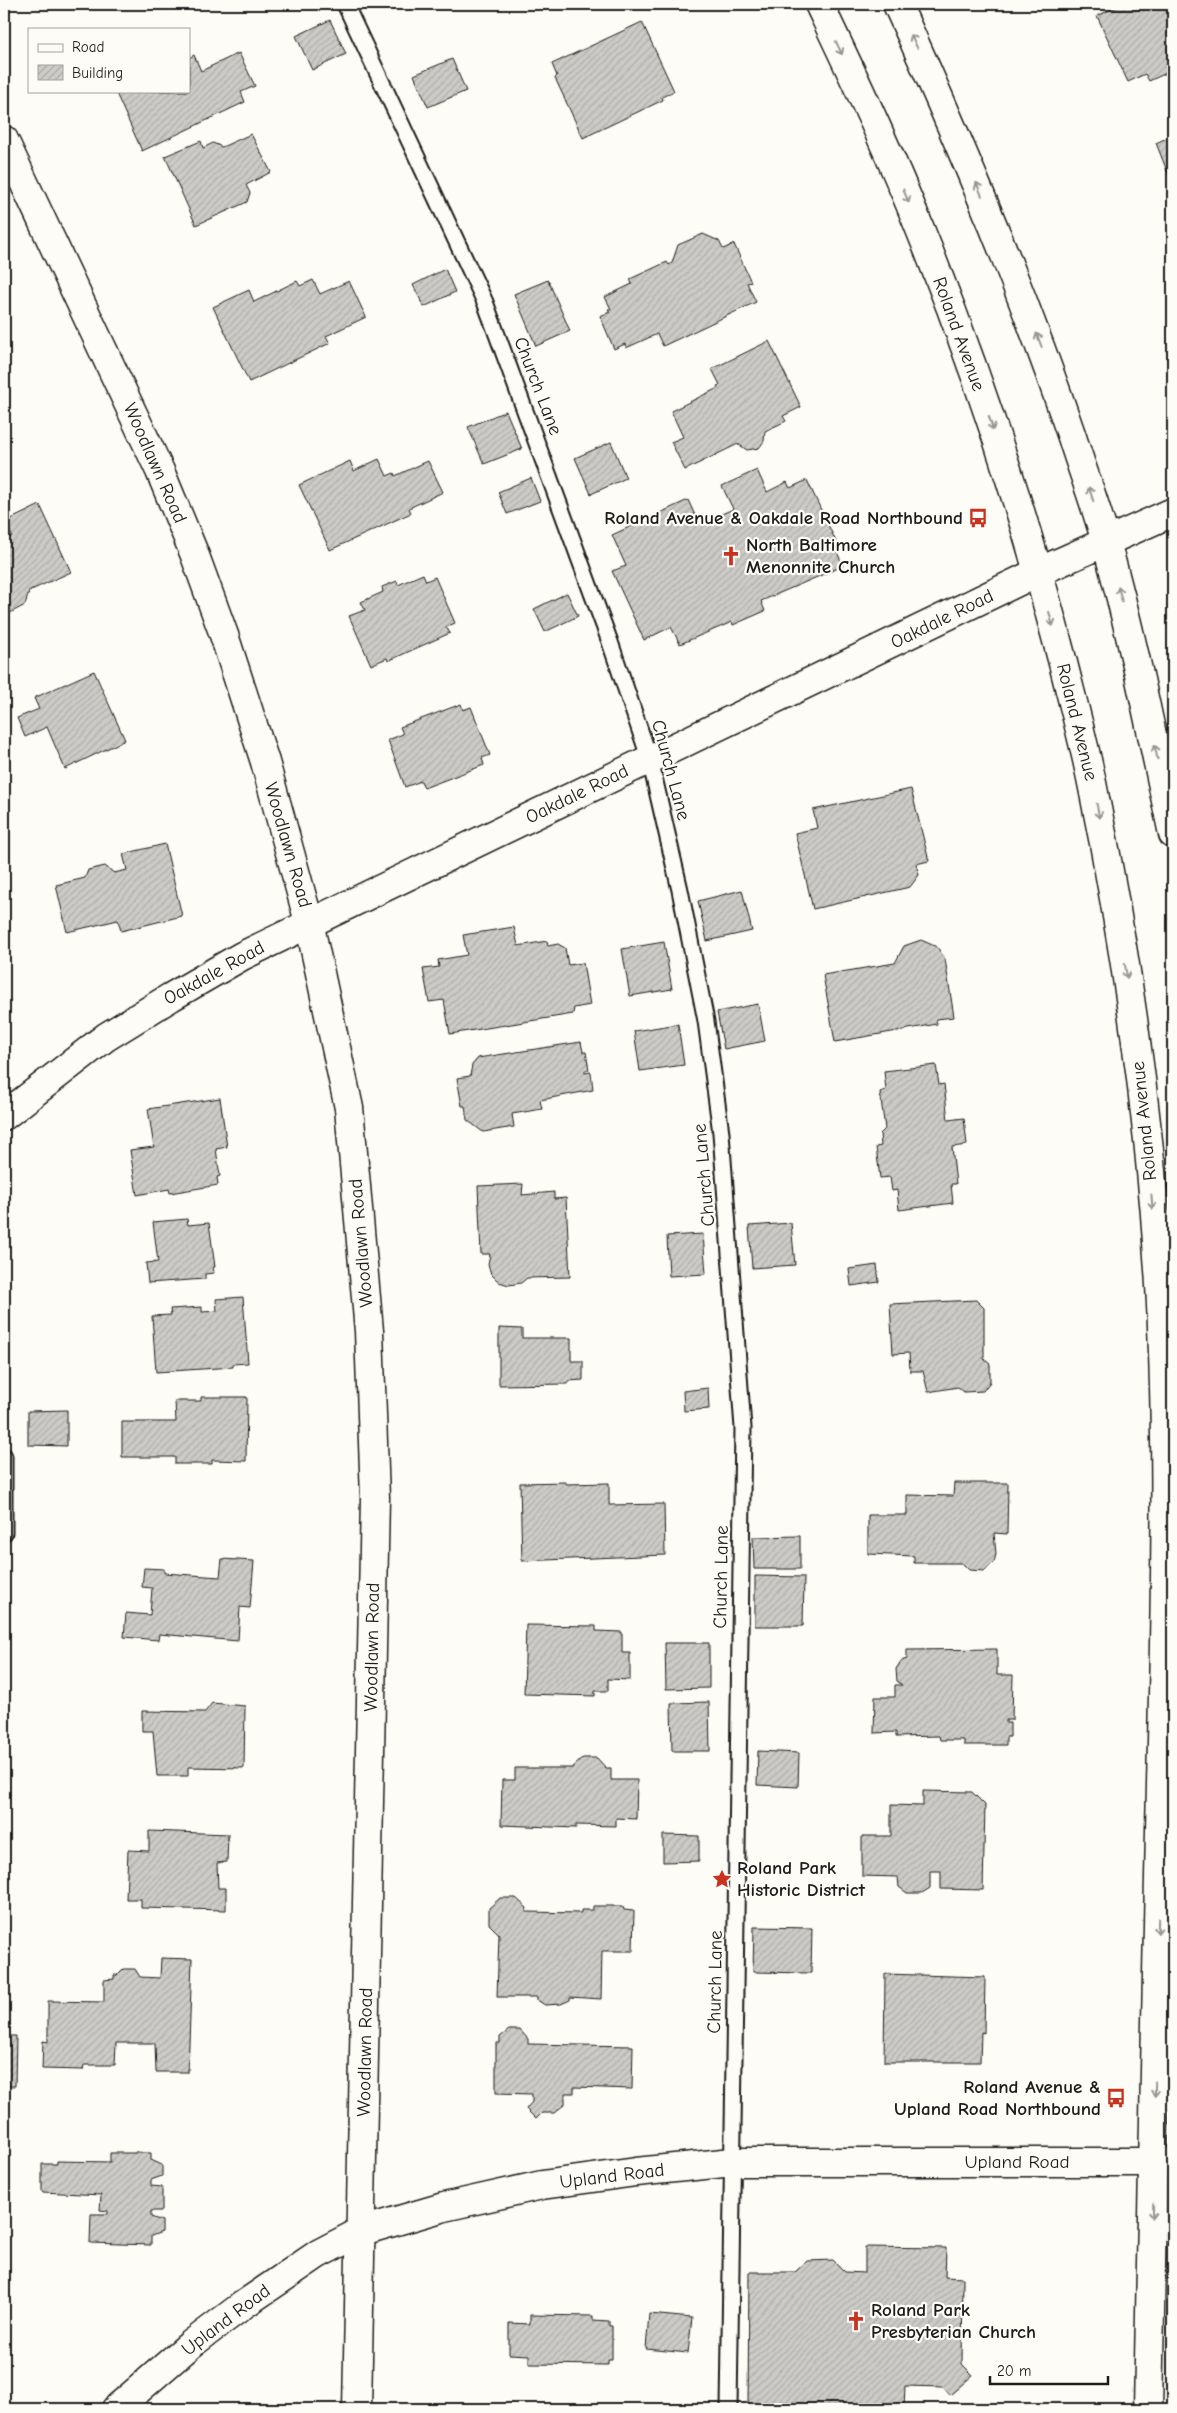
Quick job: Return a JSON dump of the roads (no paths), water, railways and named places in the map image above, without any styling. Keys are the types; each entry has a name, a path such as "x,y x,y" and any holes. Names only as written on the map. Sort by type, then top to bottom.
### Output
{"street":[{"name":"Roland Avenue","path":"819,4 884,144 939,277 988,416 1038,572 1091,774 1111,878 1130,998 1166,1278 1164,1380 1163,2162 1148,2409"},
{"path":"897,4 945,109 1006,252 1044,355 1106,541 1135,656 1173,834"},
{"name":"Woodlawn Road","path":"4,140 160,472 194,553 224,635 264,762 309,922 349,1108 369,1331 375,1498 357,2409"},
{"name":"Oakdale Road","path":"4,1116 99,1043 146,1012 234,961 309,922 650,760 1038,572 1173,512"},
{"name":"Upland Road","path":"116,2409 190,2345 243,2305 318,2254 362,2231 444,2207 542,2186 636,2172 733,2162 1163,2162"}],"lane":[{"name":"Church Lane","path":"345,4 485,302 534,430 650,760 680,890 706,1021 721,1133 743,1428 729,2409"},
{"path":"4,1456 4,1533"}],"place":[{"name":"Roland Avenue & Oakdale Road Northbound","path":"978,518"},
{"name":"North Baltimore Menonnite Church","path":"731,556"},
{"name":"Roland Park Historic District","path":"722,1879"},
{"name":"Roland Avenue & Upland Road Northbound","path":"1116,2098"},
{"name":"Roland Park Presbyterian Church","path":"856,2321"}]}
